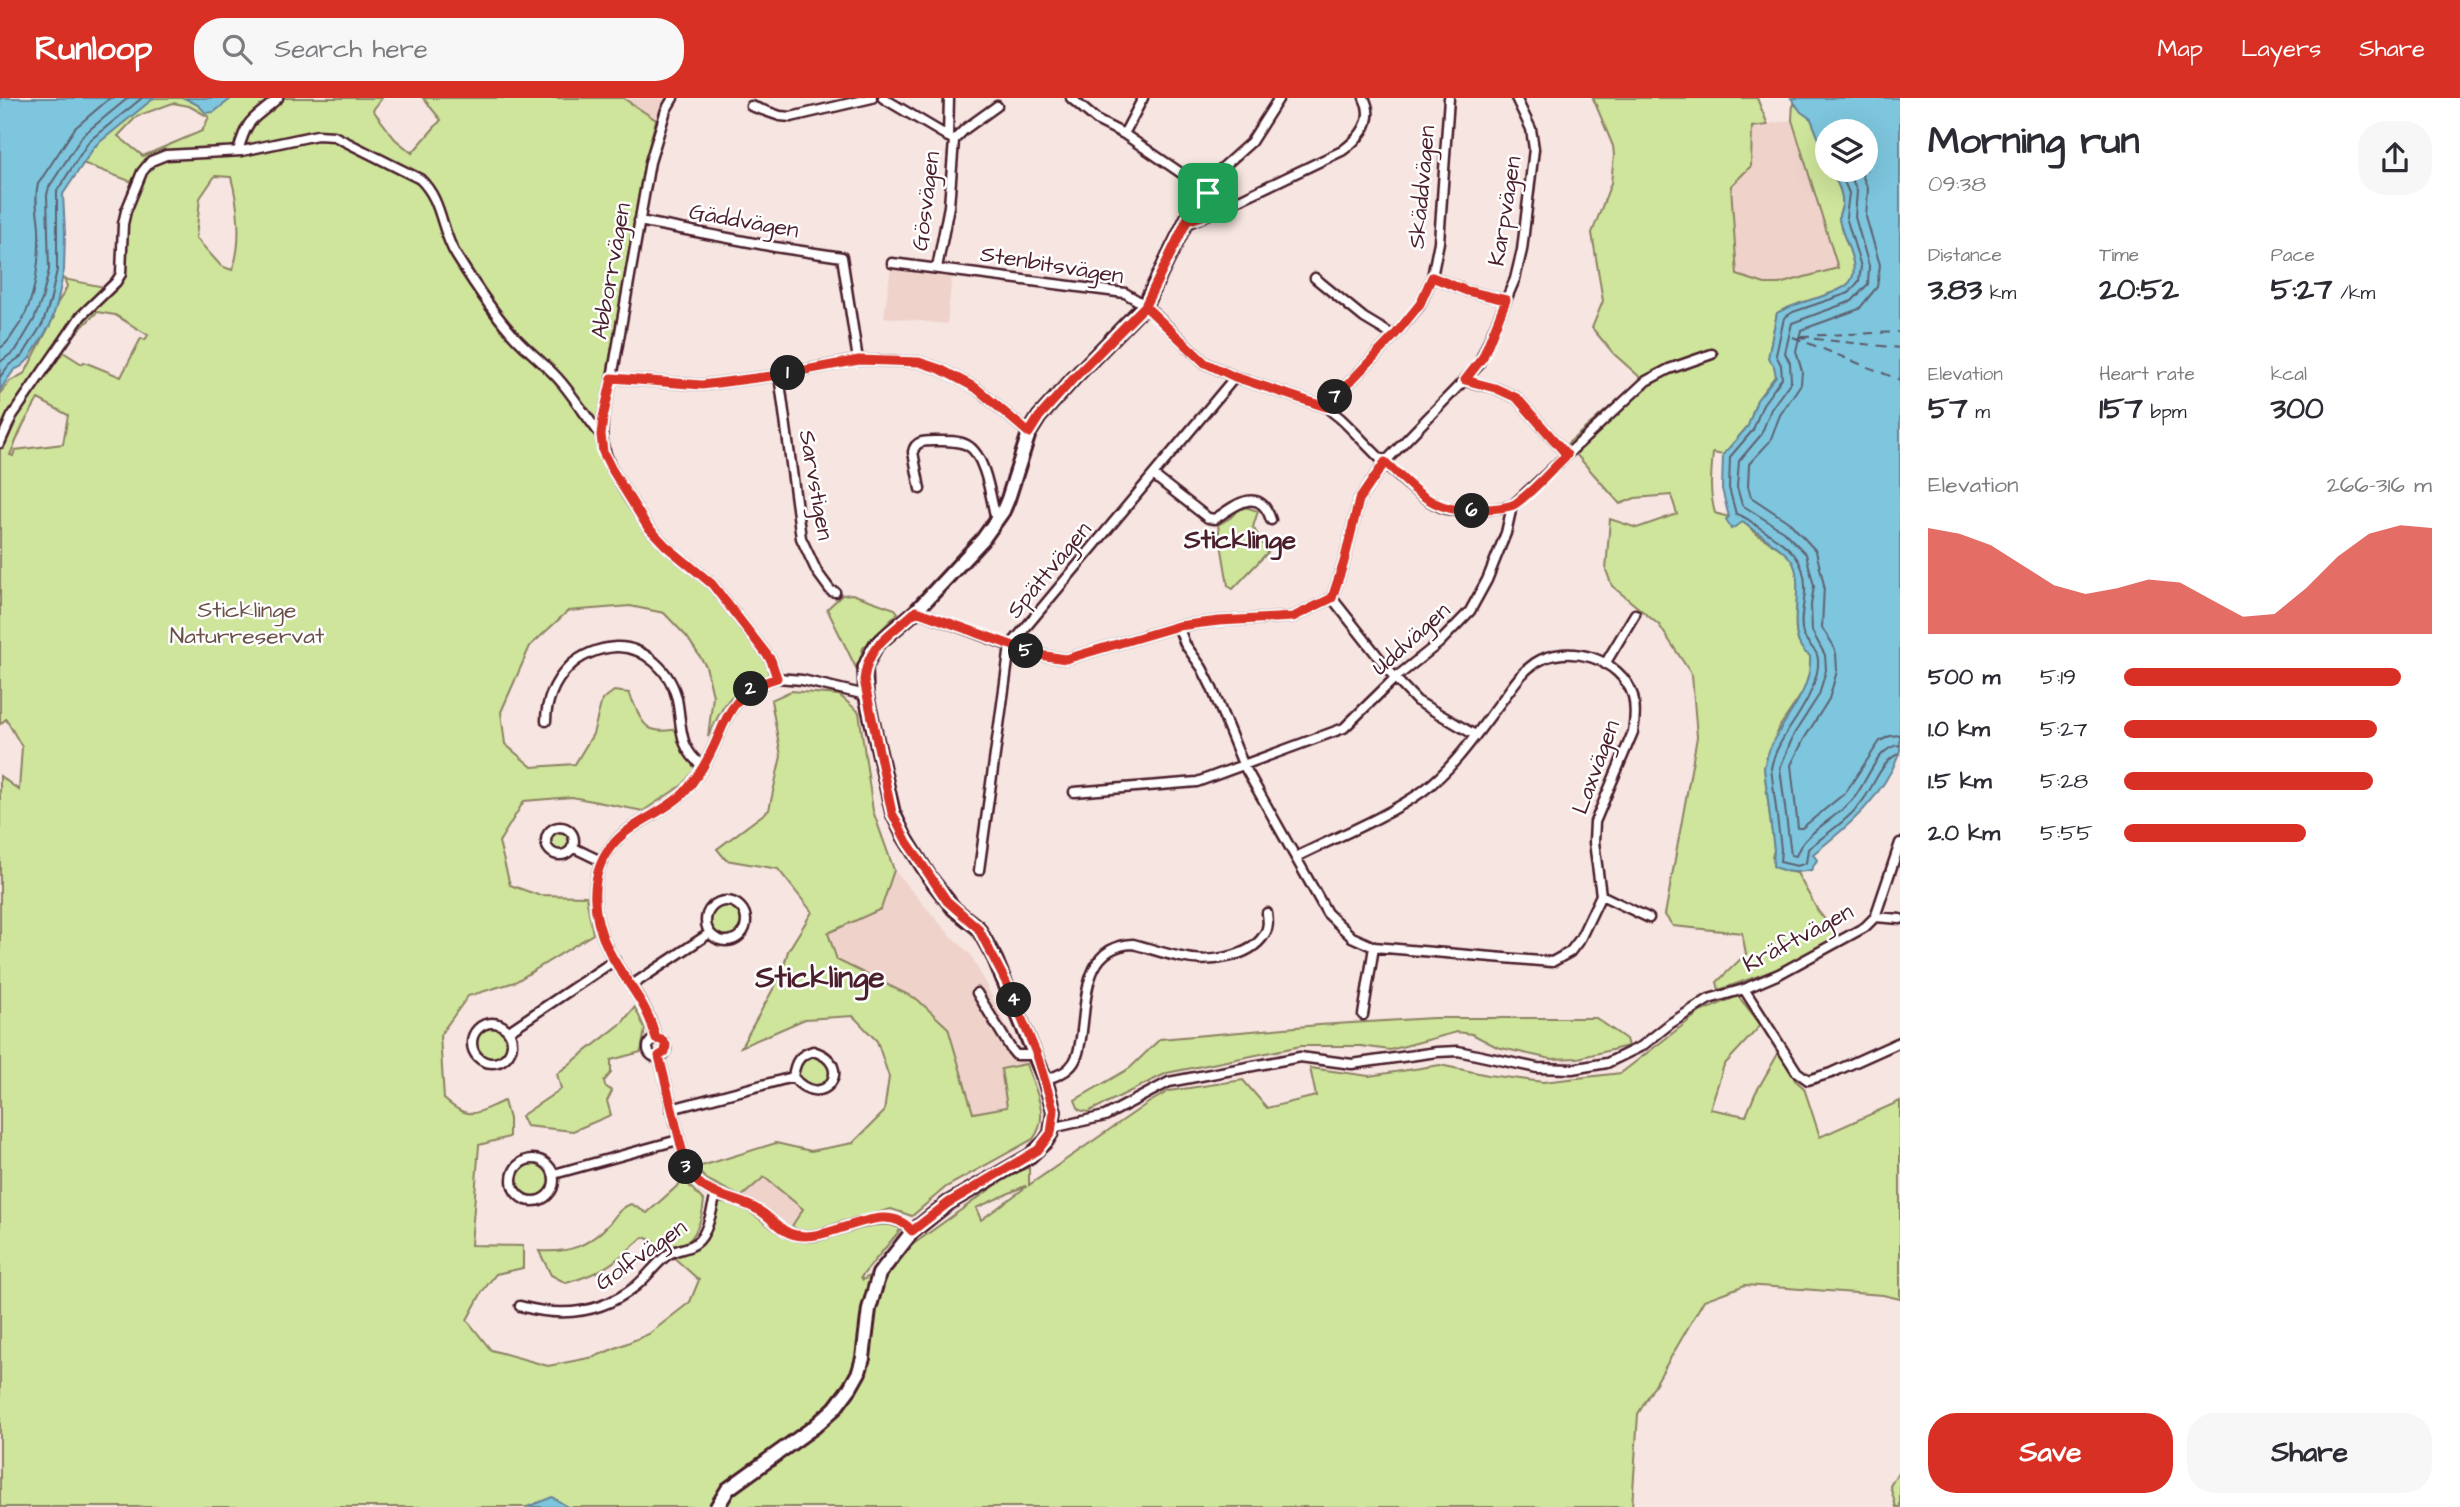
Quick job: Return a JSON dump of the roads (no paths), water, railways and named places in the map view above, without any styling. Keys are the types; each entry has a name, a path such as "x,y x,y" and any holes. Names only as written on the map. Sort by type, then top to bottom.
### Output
{"street":[{"path":"238,151 245,127 253,116 264,111 278,98"},
{"name":"Abborrvägen","path":"673,98 666,110 650,162 601,435 607,460 647,526 666,546 712,584 771,660 777,678"},
{"path":"751,106 791,117 872,98"},
{"name":"Gösvägen","path":"883,98 951,139"},
{"name":"Gösvägen","path":"937,268 949,206 949,98"},
{"path":"1071,98 1098,121 1124,134 1214,196 1216,208 1187,221"},
{"path":"1124,134 1143,98"},
{"path":"717,1507 728,1489 814,1427 835,1408 850,1388 863,1358 869,1309 879,1273 912,1231 948,1203 1038,1150 1052,1128 1053,1104 1037,1055 1008,986 978,928 947,901 907,842 892,813 866,695 864,680 869,657 876,646 916,611 974,550 1008,499 1029,433 1039,417 1145,306 1197,199 1206,193 1212,177 1251,142 1279,98"},
{"path":"1217,203 1235,202 1342,151 1357,138 1367,124 1370,111 1364,98"},
{"name":"Skäddvägen","path":"1326,407 1394,336 1420,304 1432,277 1439,242 1449,98"},
{"name":"Karpvägen","path":"1332,598 1359,500 1385,462 1465,380 1483,357 1515,279 1522,250 1534,149 1531,129 1517,98"},
{"name":"Gösvägen","path":"951,139 997,106"},
{"path":"0,443 12,416 81,316 121,274 126,211 142,172 151,160 166,155 238,151 317,135 334,136 420,179 434,195 447,238 511,333 564,384 601,435"},
{"name":"Gäddvägen","path":"639,221 842,257 859,360"},
{"name":"Stenbitsvägen","path":"892,263 1125,293 1145,306 1205,363 1235,377 1326,407 1424,499 1446,509 1477,511 1512,506"},
{"path":"1432,277 1467,291 1506,300"},
{"path":"1315,278 1364,318 1394,336"},
{"path":"1512,506 1646,381 1669,369 1712,354"},
{"path":"612,378 702,385 779,375 859,360 919,362 940,369 976,388 1029,433"},
{"name":"Sarvstigen","path":"779,375 801,538 817,572 831,591 835,592"},
{"name":"Spättvägen","path":"979,870 1010,646 1235,377"},
{"path":"1465,380 1495,388 1517,398 1567,455"},
{"path":"920,489 913,452 917,443 945,441 966,444 978,455 982,464 996,520"},
{"path":"1153,475 1208,518 1215,519 1246,500 1254,500 1263,505 1271,520"},
{"name":"Uddvägen","path":"1074,792 1197,782 1344,728 1395,678 1438,643 1475,605 1506,533 1512,506"},
{"path":"916,611 1010,646 1039,655 1066,659 1178,626 1293,617 1332,598 1395,678 1417,701 1475,735"},
{"path":"1605,664 1635,614"},
{"path":"1178,626 1185,643 1211,685 1243,764 1327,914 1352,937 1374,947 1552,962 1570,953 1580,939 1601,895 1649,918"},
{"path":"546,721 552,692 567,668 577,660 603,649 634,649 654,662 671,681 683,742 691,757 704,766"},
{"name":"Laxvägen","path":"1296,857 1404,803 1422,791 1445,771 1524,672 1545,657 1555,654 1581,654 1605,664 1619,674 1633,695 1635,719 1627,749 1595,822 1594,842 1601,895"},
{"path":"866,695 802,680 777,678 753,687 736,701 704,766 682,794 624,833 601,861 596,873 595,907 601,932 615,960 646,1008 656,1039 662,1040 666,1047 665,1052 659,1056 678,1140 687,1170 694,1180 716,1195 760,1211 793,1235 815,1237 879,1218 894,1217 912,1231"},
{"name":"Kräftvägen","path":"1052,1128 1105,1116 1169,1082 1300,1057 1352,1065 1458,1051 1537,1068 1589,1067 1626,1055 1709,999 1744,989 1779,974 1865,927 1875,917 1900,843"},
{"path":"572,847 601,861"},
{"path":"723,902 730,902 742,909 746,922 739,937 727,941 714,938 709,933 706,920 711,908 723,902"},
{"path":"1045,1080 1062,1074 1076,1060 1092,969 1107,951 1133,944 1196,959 1233,955 1253,946 1263,937 1268,926 1267,914"},
{"path":"1875,917 1900,919"},
{"path":"632,985 709,933"},
{"path":"1363,1015 1374,947"},
{"path":"509,1031 615,960"},
{"path":"1744,989 1802,1078 1808,1080 1831,1073 1900,1042"},
{"path":"976,993 1016,1055 1037,1055"},
{"path":"485,1024 498,1024 509,1031 512,1049 504,1060 488,1063 477,1057 472,1039 479,1028 485,1024"},
{"path":"813,1051 825,1054 832,1062 835,1072 832,1082 819,1090 810,1091 803,1088 793,1077 802,1054 813,1051"},
{"path":"671,1109 793,1077"},
{"path":"554,1174 678,1140"},
{"path":"527,1160 540,1160 551,1168 554,1174 551,1192 538,1201 522,1198 512,1181 516,1168 527,1160"},
{"name":"Golfvägen","path":"520,1306 538,1312 578,1313 599,1308 617,1299 637,1285 668,1254 693,1246 701,1239 716,1195"}],"water":[{"path":"0,98 154,98 95,146 63,194 64,270 57,304 50,325 29,359 14,370 0,390"},
{"path":"184,98 232,98 214,112 206,113 198,105"},
{"path":"1791,98 1900,98 1900,752 1884,783 1864,809 1813,854 1817,860 1811,870 1796,872 1773,866 1774,850 1764,768 1775,739 1799,700 1809,671 1810,656 1797,638 1796,574 1793,563 1784,552 1743,522 1731,529 1726,519 1729,517 1722,489 1723,455 1748,426 1757,400 1776,376 1774,366 1768,358 1777,313 1834,292 1848,284 1852,277 1853,261 1840,224 1842,196 1837,182 1878,182 1878,119 1815,119 1815,129 1811,119 1801,112"},
{"path":"552,1497 568,1507 527,1507"}],"district":[{"name":"Sticklinge","path":"1240,540"},
{"name":"Sticklinge","path":"820,978"}],"park label":[{"name":"Sticklinge Naturreservat","path":"247,623"}]}
